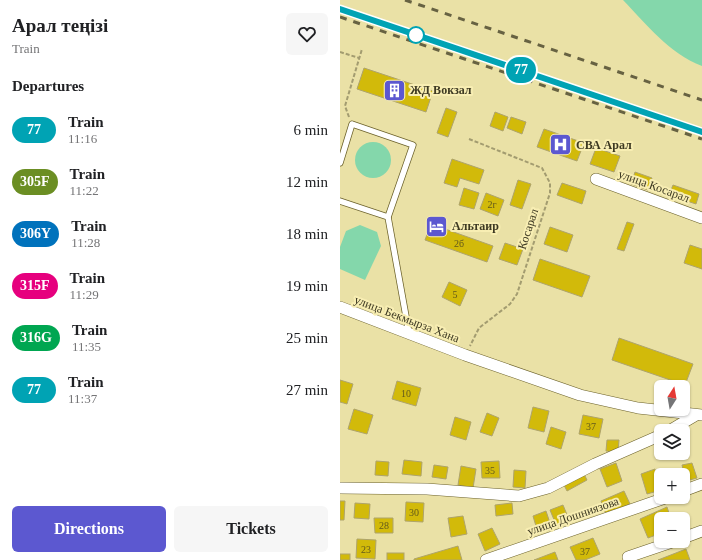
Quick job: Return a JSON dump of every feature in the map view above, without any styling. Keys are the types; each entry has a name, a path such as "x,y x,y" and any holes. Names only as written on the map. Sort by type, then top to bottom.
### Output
{"street":[{"name":"улица Косарал","path":"596,179 702,218"},
{"name":"улица Бекмырза Хана","path":"340,307 465,355 580,395 638,408 699,415"},
{"path":"682,424 699,415"},
{"path":"340,488 426,489 519,496 548,488 595,464 654,438"},
{"path":"690,488 702,484"},
{"name":"улица Дошниязова","path":"486,560 654,502"},
{"path":"690,535 702,531"},
{"path":"628,557 654,548"}],"lane":[{"path":"340,163 352,124 413,145 388,217 409,334"},
{"path":"340,201 388,217"}],"path":[{"path":"352,124 345,106 362,49"},
{"path":"340,52 359,58"},
{"name":"Косарал","path":"465,355 479,328 510,304 517,294 550,193 550,183 542,168 469,139"}],"green space":[{"path":"623,0 702,0 702,66 679,54 659,38"},
{"path":"377,142 386,147 390,153 390,167 386,173 377,178 369,178 360,173 356,167 355,156 360,147 366,143"},
{"path":"360,225 377,232 381,246 365,280 340,269 340,247 346,231"}],"building":[{"name":"ЖД Вокзал","path":"364,68 433,91 426,112 357,89"},
{"path":"446,108 457,112 448,137 437,133"},
{"path":"495,112 508,117 503,131 490,126"},
{"path":"511,117 526,122 522,134 507,128"},
{"name":"СВА Арал","path":"544,129 584,143 577,161 537,147"},
{"path":"596,148 620,156 614,172 590,164"},
{"path":"452,159 484,170 479,184 460,178 457,187 444,183"},
{"path":"635,172 652,178 648,190 631,184"},
{"path":"518,180 531,184 522,209 510,205"},
{"path":"562,183 586,191 582,204 557,195"},
{"path":"673,185 699,194 696,204 669,195"},
{"path":"464,188 479,193 474,209 459,205"},
{"path":"486,193 504,200 498,216 480,209"},
{"path":"627,222 634,224 624,251 617,249"},
{"path":"431,224 493,246 487,262 425,240"},
{"path":"550,227 573,235 567,252 544,244"},
{"path":"505,243 523,249 517,265 499,259"},
{"path":"690,245 702,249 702,269 684,263"},
{"path":"540,259 590,276 582,297 533,280"},
{"path":"449,282 467,290 460,306 442,297"},
{"path":"619,338 693,364 687,380 670,380 612,360"},
{"path":"340,380 353,384 347,404 340,402"},
{"path":"397,381 421,388 416,406 392,399"},
{"path":"533,407 549,411 544,432 528,428"},
{"path":"354,409 373,415 367,434 348,429"},
{"path":"487,413 499,418 492,436 480,432"},
{"path":"583,415 603,419 599,438 579,434"},
{"path":"455,417 471,422 466,440 450,435"},
{"path":"551,427 566,432 561,449 546,444"},
{"path":"607,440 619,440 618,452 606,451"},
{"path":"404,460 422,462 421,476 402,474"},
{"path":"376,461 389,462 388,476 375,475"},
{"path":"499,461 500,478 482,478 481,462"},
{"path":"616,463 622,481 607,487 600,469"},
{"path":"692,463 697,478 690,480 690,468 683,468 682,465"},
{"path":"434,465 448,467 446,479 432,477"},
{"path":"461,466 476,469 473,488 458,485"},
{"path":"654,469 654,492 647,494 641,474"},
{"path":"514,470 526,471 525,488 513,487"},
{"path":"584,474 587,480 567,491 564,485"},
{"path":"624,491 630,504 606,514 601,501"},
{"path":"340,501 345,501 344,520 340,520"},
{"path":"406,502 424,503 423,522 405,521"},
{"path":"355,503 370,504 369,519 354,518"},
{"path":"512,503 513,514 496,516 495,505"},
{"path":"563,505 570,522 557,527 550,510"},
{"path":"667,507 669,512 656,512"},
{"path":"546,511 552,529 538,533 533,516"},
{"path":"654,513 654,536 648,538 640,519"},
{"path":"463,516 467,534 451,537 448,518"},
{"path":"374,518 393,518 393,533 375,533"},
{"path":"492,528 500,544 485,551 478,534"},
{"path":"593,538 600,554 585,560 576,560 570,547"},
{"path":"357,539 376,540 375,559 356,558"},
{"path":"458,546 462,560 414,560 414,559"},
{"path":"686,549 690,560 658,560"},
{"path":"555,552 558,560 534,560"},
{"path":"387,553 404,553 404,560 387,560"},
{"path":"340,554 350,554 350,560 340,560"}],"railway":[{"path":"405,0 702,100"},
{"path":"340,9 702,132"},
{"path":"340,17 702,139"}],"train":[{"name":"77","path":"340,9 702,132"}],"place":[{"name":"ЖД Вокзал","path":"395,90"},
{"name":"СВА Арал","path":"561,145"},
{"name":"Альтаир","path":"436,226"}]}
